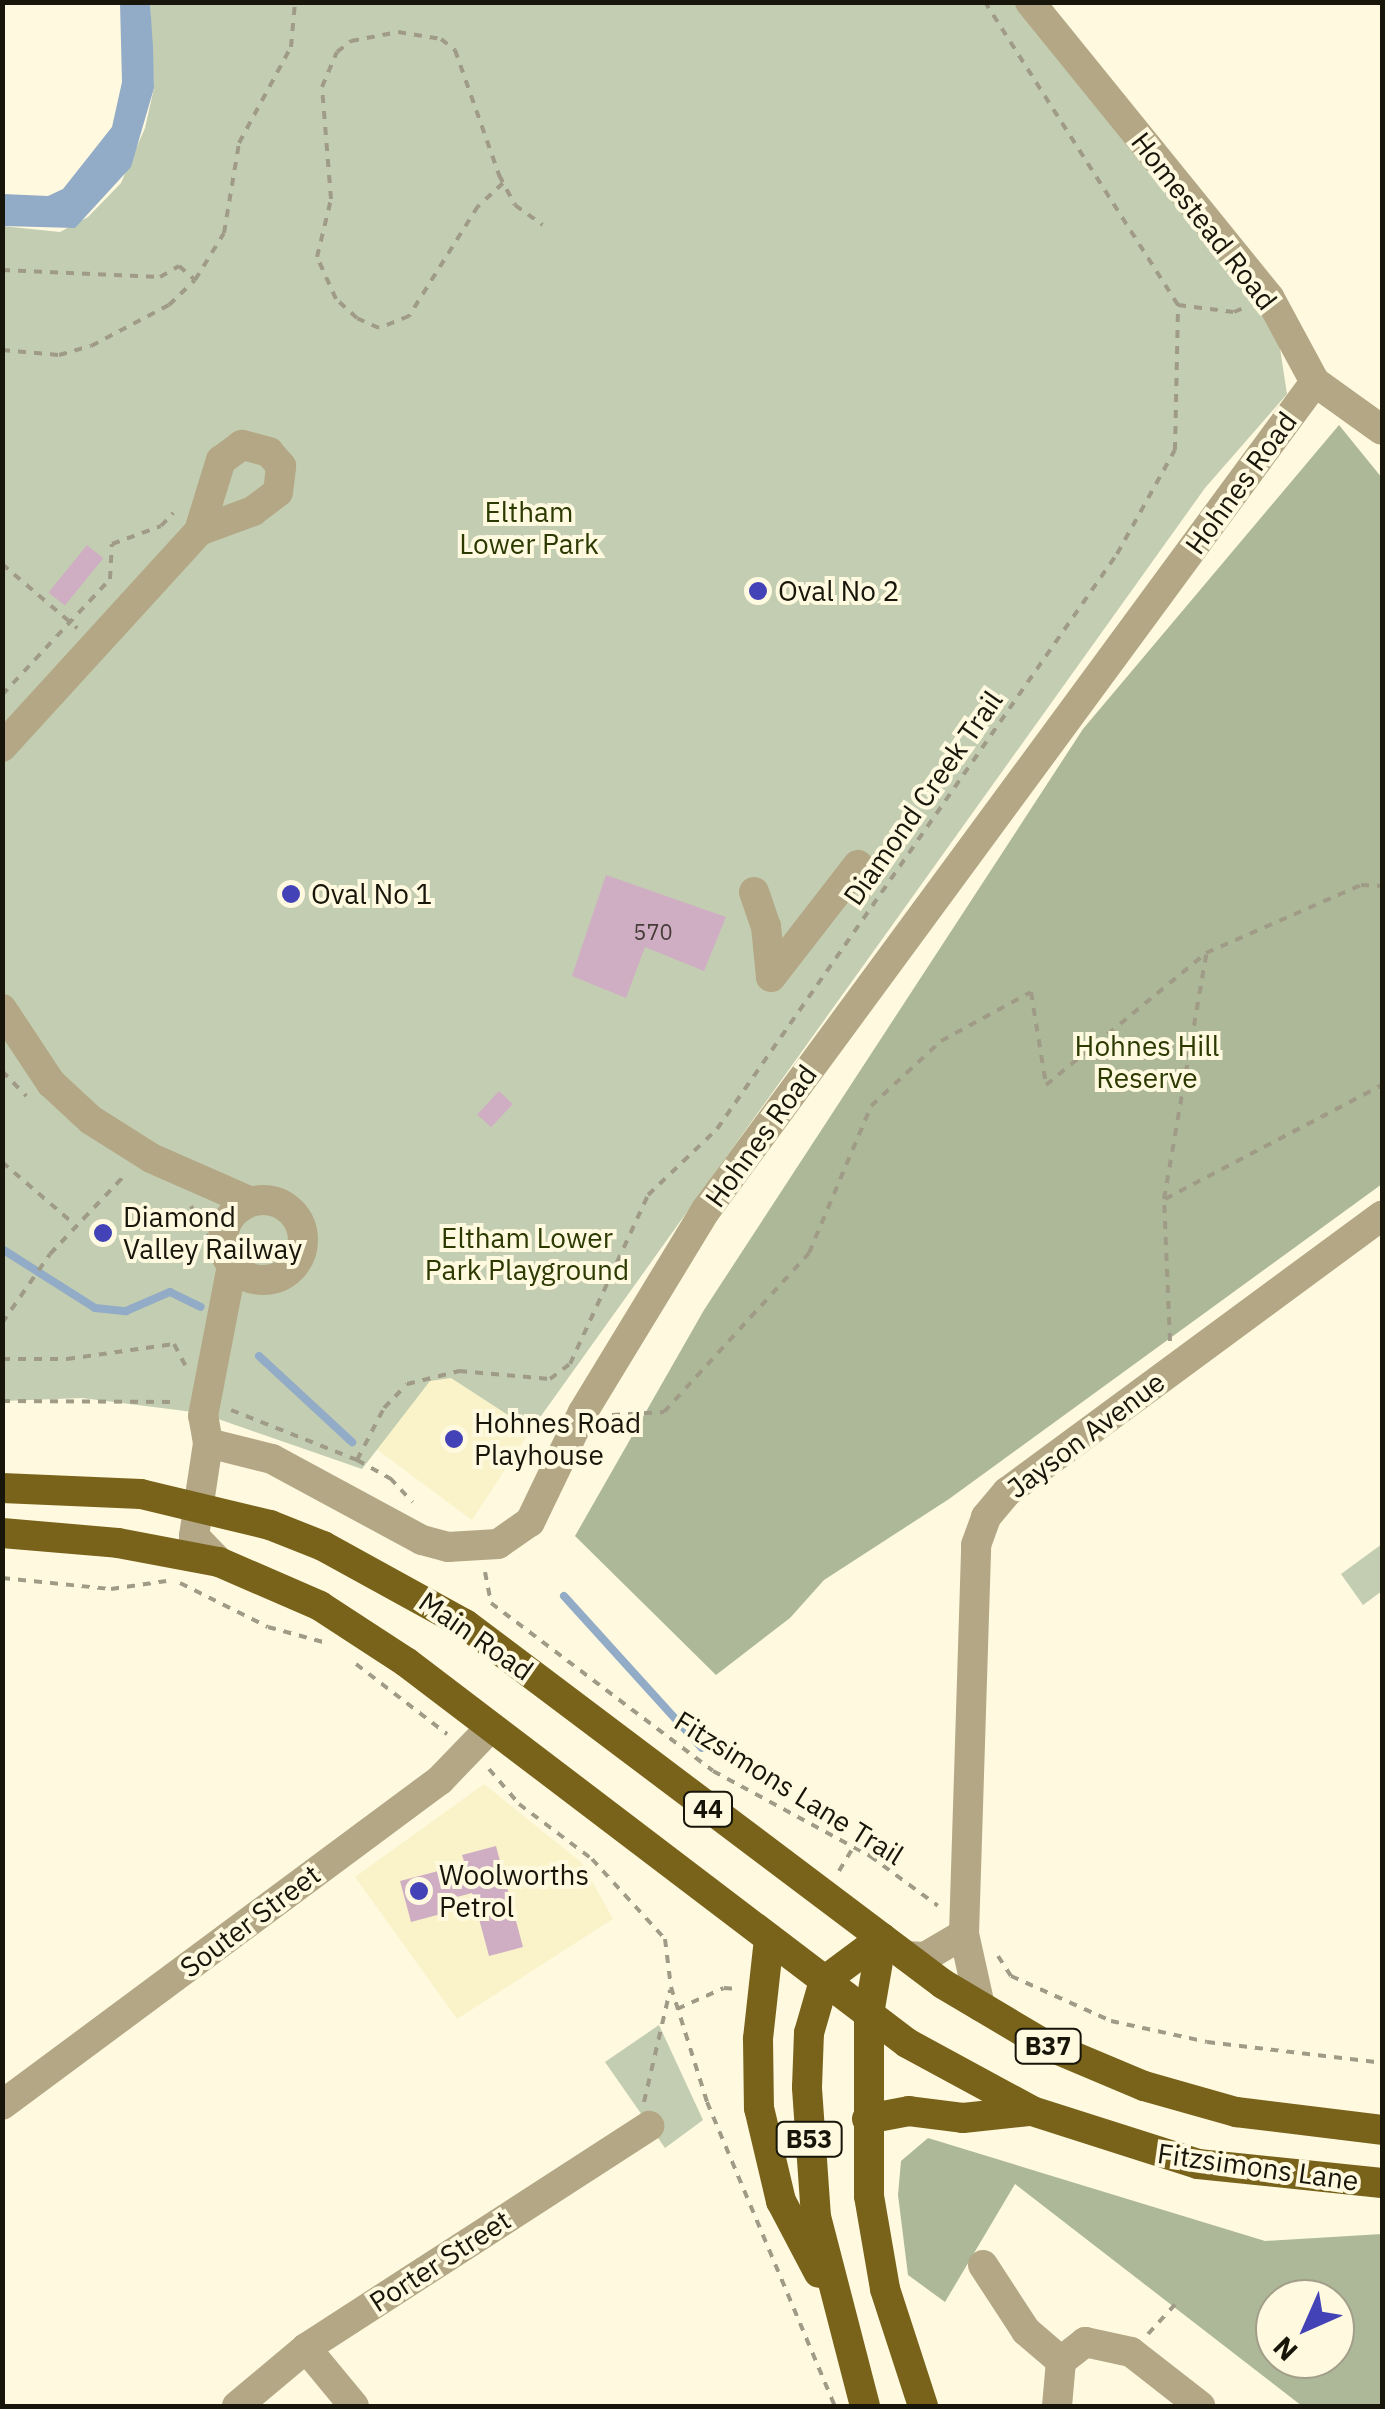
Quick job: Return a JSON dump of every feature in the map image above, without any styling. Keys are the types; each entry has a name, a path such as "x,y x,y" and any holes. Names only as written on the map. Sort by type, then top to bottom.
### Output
{"main road":[{"name":"Main Road","path":"2,1488 140,1494 198,1506 323,1546 424,1598 894,1947"},
{"name":"44","path":"2,1533 118,1542 219,1562 283,1587 355,1627 869,2014"},
{"path":"770,1939 756,2072 766,2153 781,2200 832,2296"},
{"path":"824,1981 894,1947"},
{"name":"Fitzsimons Lane","path":"894,1947 1044,2044 1144,2086 1236,2112 1382,2130"},
{"name":"B53","path":"894,1947 869,2014 868,2118 874,2232 923,2406"},
{"name":"B53","path":"824,1981 810,2033 808,2118 832,2296 866,2406"},
{"name":"Fitzsimons Lane","path":"869,2014 942,2065 1032,2111 1198,2164 1382,2183"},
{"path":"868,2118 909,2111 963,2118 1032,2111"}],"street":[{"name":"Homestead Road","path":"1030,2 1269,296 1315,382 1382,430"},
{"name":"Hohnes Road","path":"474,1548 498,1544 530,1522 583,1412 706,1210 1315,382"},
{"path":"2,747 199,531"},
{"path":"754,892 766,926 771,977 858,864"},
{"path":"2,1009 31,1057 70,1102 185,1186 226,1224"},
{"path":"185,1186 249,1201 276,1202 299,1220 307,1239 294,1260 262,1282 233,1311 224,1334 203,1416 208,1443 194,1536 219,1562"},
{"path":"224,1334 226,1224 249,1201"},
{"name":"Jayson Avenue","path":"980,2006 965,1927 976,1546 986,1518 1006,1492 1382,1216"},
{"path":"224,1265 262,1282"},
{"path":"208,1443 272,1458 422,1540 474,1548"},
{"name":"Souter Street","path":"2,2105 440,1780 489,1729"},
{"path":"894,1947 925,1957 965,1927"},
{"name":"Porter Street","path":"236,2406 306,2348 650,2126"},
{"path":"982,2266 1026,2330 1061,2361"},
{"path":"1057,2406 1061,2361 1085,2342 1131,2352 1200,2406"},
{"path":"306,2348 354,2406"}],"path":[{"path":"2,350 59,354 91,346 169,305 195,280 224,234 238,143 292,47 295,2"},
{"path":"985,2 1178,305 1234,312 1269,296"},
{"path":"503,184 478,206 410,316 379,328 357,318 336,299 317,257 331,200 322,87 337,52 351,41 398,32 441,39 463,65 503,184 515,205 543,224"},
{"path":"2,270 160,277 180,266 195,280"},
{"name":"Diamond Creek Trail","path":"426,1513 390,1478 357,1460 384,1408 407,1384 459,1371 550,1379 570,1364 648,1196 716,1129 1117,554 1175,450 1178,305"},
{"path":"2,696 110,579 112,544 161,526 173,513"},
{"path":"2,564 88,637"},
{"path":"583,1412 640,1418 664,1412 809,1253 871,1106 941,1041 1031,992 1046,1086 1206,953 1361,885 1382,886"},
{"path":"1182,1363 1169,1339 1164,1199 1206,953"},
{"path":"2,1071 31,1100"},
{"path":"1164,1199 1382,1085"},
{"path":"2,1323 75,1224 118,1176 123,1178 128,1158"},
{"path":"2,1162 75,1224"},
{"path":"185,1186 224,1265"},
{"path":"2,1359 67,1360 174,1344 187,1371 192,1360"},
{"name":"Fitzsimons Lane Trail","path":"474,1548 491,1603 713,1771 852,1849 965,1927 982,1931 1010,1976 1111,2021 1207,2042 1382,2063"},
{"path":"2,1578 111,1589 179,1582 268,1628 330,1644"},
{"path":"344,1655 460,1744"},
{"path":"480,1762 649,1918 671,1954 671,1987 677,2009 724,1988 752,1992"},
{"path":"833,1882 852,1849"},
{"path":"650,2126 643,2106 647,2074 671,1987"},
{"path":"1131,2352 1180,2299"}],"shaded area":[{"name":"Hohnes Road Playhouse","path":"450,1377 531,1430 472,1520 376,1449 430,1381"},
{"path":"484,1784 582,1863 613,1919 457,2019 355,1877"}],"green space":[{"name":"Eltham Lower Park","path":"150,3 1017,3 1217,242 1278,335 1287,394 1205,488 531,1430 451,1378 430,1381 362,1469 201,1413 82,1398 3,1401 2,226 60,232 88,217 121,183 145,128 154,88"},
{"name":"Hohnes Hill Reserve","path":"1339,425 1382,478 1382,1184 949,1499 824,1580 790,1618 716,1675 575,1536 704,1310 1083,729"},
{"path":"1382,1544 1382,1591 1363,1605 1341,1574"},
{"path":"659,2025 703,2120 665,2148 605,2062"},
{"path":"928,2138 1265,2241 1382,2234 1382,2406 1302,2406 1267,2379 1355,2379 1355,2279 1255,2279 1255,2370 1015,2184 945,2302 908,2275 898,2195 901,2161"}],"water":[{"path":"120,3 150,3 153,47 154,88 131,167 75,228 3,226 3,194 48,196 63,189 112,127 122,82"}],"building":[{"path":"87,545 103,558 65,606 49,592"},
{"path":"606,875 726,917 704,971 645,947 626,998 572,976"},
{"path":"499,1091 513,1104 491,1127 477,1114"},
{"path":"496,1846 523,1947 489,1956 472,1893 438,1902 441,1914 411,1922 400,1881 465,1864 462,1855"}],"waterway":[{"path":"2,1249 95,1308 126,1311 170,1292 201,1307"},
{"path":"259,1356 352,1442"},
{"path":"564,1596 702,1748"}],"place":[{"name":"Oval No 2","path":"758,591"},
{"name":"Oval No 1","path":"291,894"},
{"name":"Diamond Valley Railway","path":"103,1233"},
{"name":"Hohnes Road Playhouse","path":"454,1439"},
{"name":"Woolworths Petrol","path":"419,1891"}],"park label":[{"name":"Eltham Lower Park Playground","path":"527,1254"}]}
